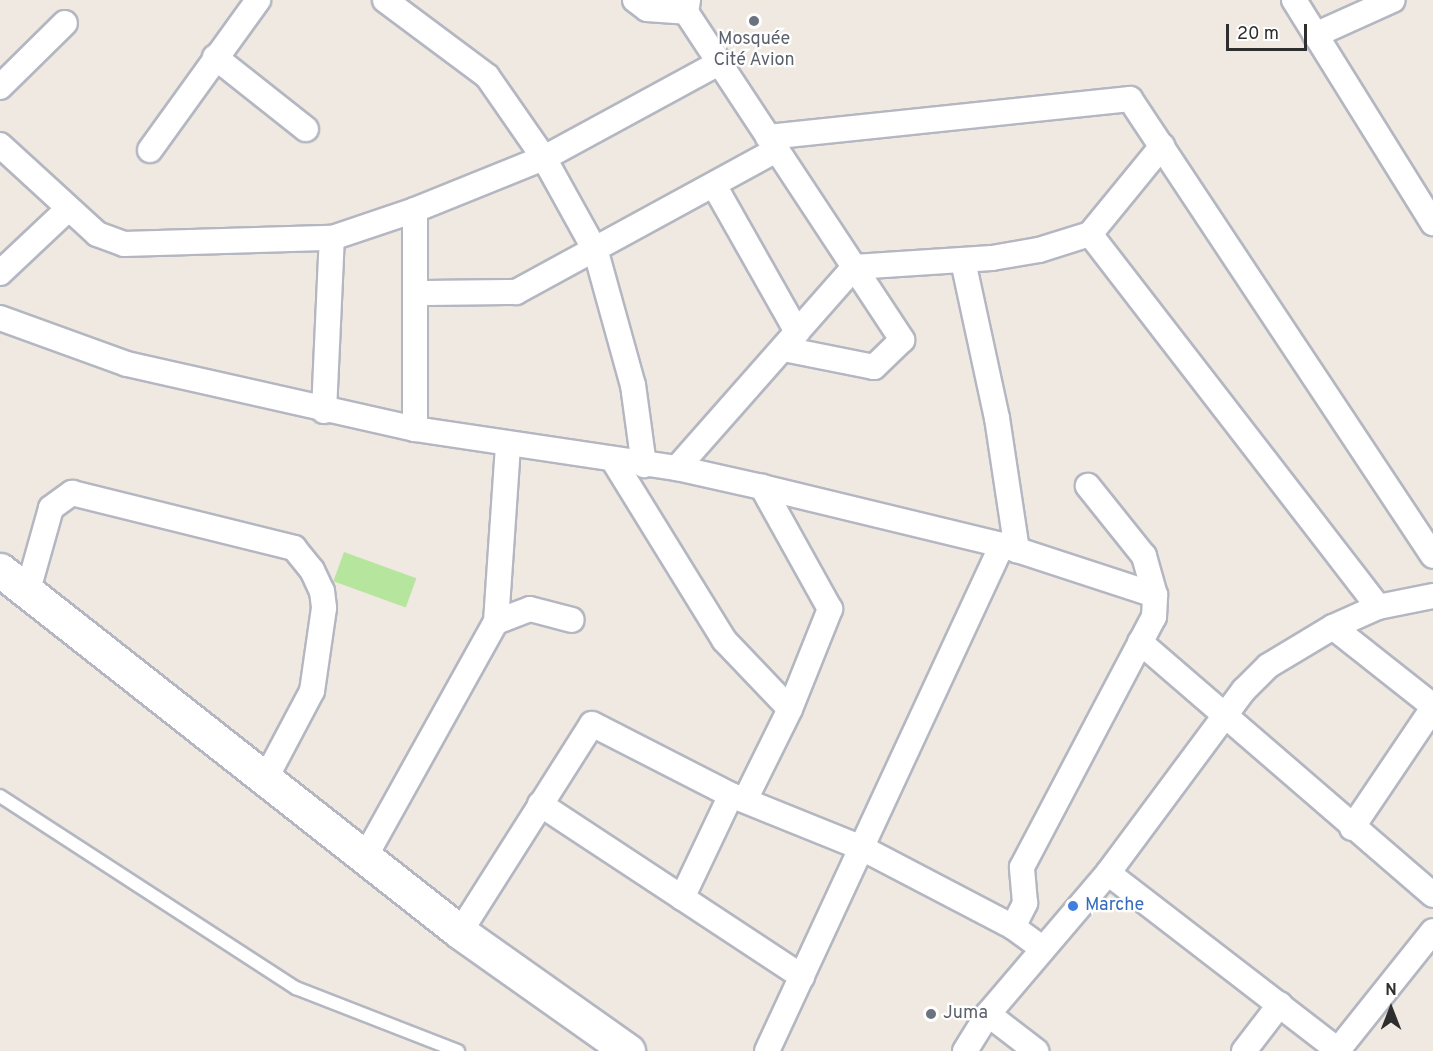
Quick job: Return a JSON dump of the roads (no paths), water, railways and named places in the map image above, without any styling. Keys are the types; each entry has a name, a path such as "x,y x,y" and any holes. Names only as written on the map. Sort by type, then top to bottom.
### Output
{"street":[{"path":"150,150 258,0"},
{"path":"385,0 487,76 544,159 596,252 633,385 644,465"},
{"path":"635,0 647,9 687,6 719,63 902,340 874,367 791,341 714,185"},
{"path":"1294,0 1433,223"},
{"path":"1315,35 1393,0"},
{"path":"0,87 64,23"},
{"path":"216,57 306,129"},
{"path":"0,145 97,234 124,244 332,238 415,210 544,159 719,63"},
{"path":"417,293 516,292 596,252 714,185 772,144 1130,99 1433,556"},
{"path":"677,468 854,267 963,261 1039,250 1090,234 1162,146"},
{"path":"0,273 68,209"},
{"path":"415,210 417,293 415,429"},
{"path":"1090,234 1378,607"},
{"path":"324,411 332,238"},
{"path":"767,1051 860,847 1010,548 997,418 963,261"},
{"path":"0,318 127,364 324,411 415,429 508,446 677,468 762,487 1010,548 1155,595"},
{"path":"365,857 495,622 508,446"},
{"path":"613,460 724,640 790,709"},
{"path":"1013,927 1025,903 1022,867 1154,616 1155,595 1144,556 1088,486"},
{"path":"682,897 790,709 830,609 762,487"},
{"path":"28,590 51,508 72,493 294,548 312,570 322,591 324,608 312,691 266,778"},
{"path":"0,570 460,932 628,1051"},
{"path":"965,1051 988,1014 1108,873 1224,717 1268,666 1334,627 1378,607 1433,596"},
{"path":"495,622 530,609 572,620"},
{"path":"1334,627 1433,707 1352,828"},
{"path":"1140,642 1352,828 1433,895"},
{"path":"460,932 592,724 738,798 860,847 1013,927 1043,949"},
{"path":"540,804 802,977"},
{"path":"1108,873 1339,1051 1433,932"},
{"path":"1244,1051 1280,1004"},
{"path":"988,1014 1036,1051"}],"lane":[{"path":"0,796 296,988 458,1051"}],"place":[{"name":"Mosquée Cité Avion","path":"754,21"},
{"name":"Marche","path":"1073,906"},
{"name":"Juma","path":"931,1014"}]}
